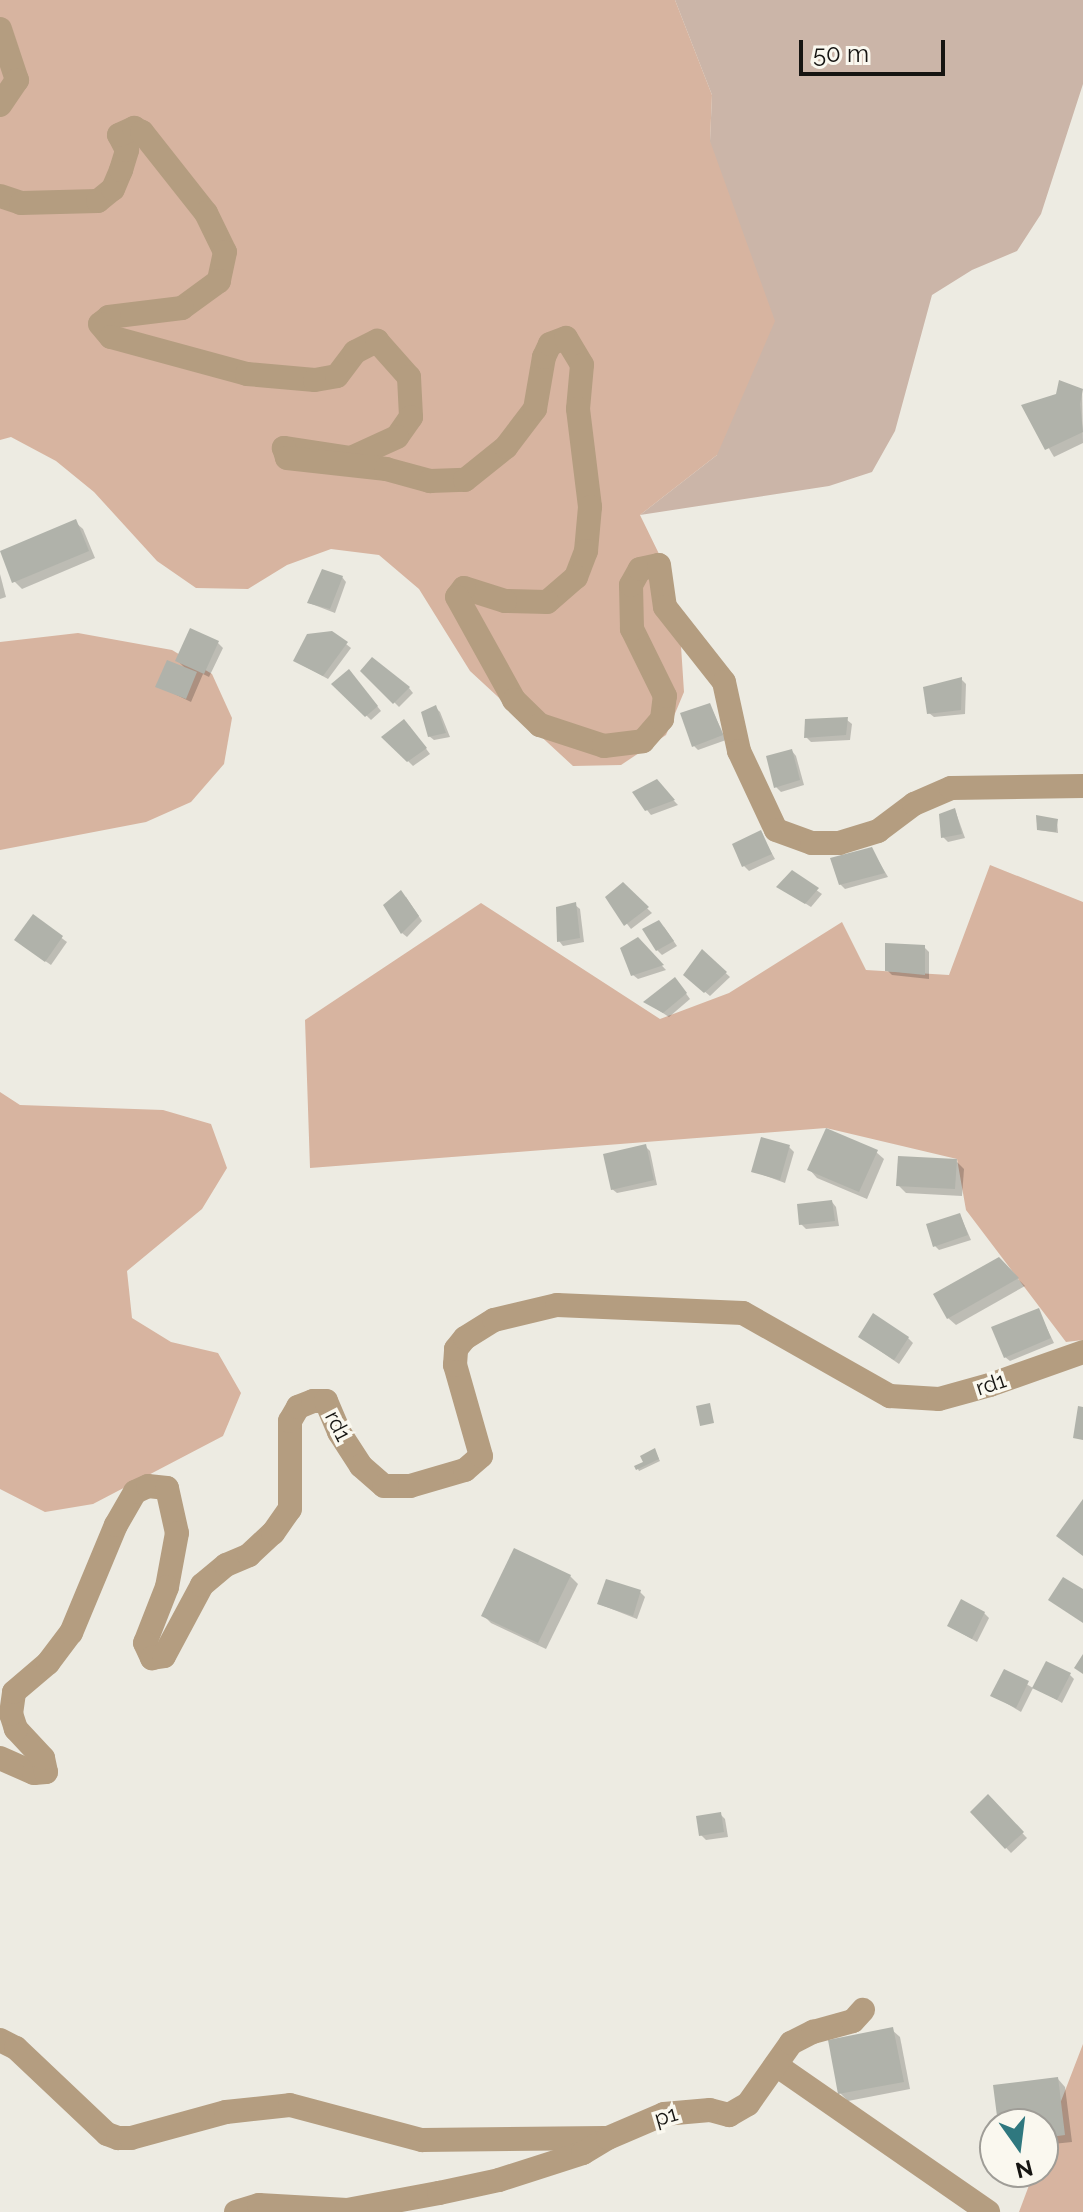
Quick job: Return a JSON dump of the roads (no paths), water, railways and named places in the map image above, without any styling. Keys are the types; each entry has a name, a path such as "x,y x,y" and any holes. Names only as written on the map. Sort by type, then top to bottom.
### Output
{"street":[{"path":"0,29 17,80 0,105"},
{"path":"0,196 21,203 98,201 113,189 121,170 127,150 119,135 134,128 142,132 206,213 225,252 219,281 207,290 182,308 109,317 100,324 111,337 247,374 315,380 337,376 355,352 377,341 409,377 411,417 397,437 351,458 284,448 287,458 386,469 430,481 465,480 506,447 535,409 544,357 550,344 566,338 582,365 578,409 590,507 586,551 576,577 547,602 505,601 464,588 457,597 514,700 540,725 604,746 643,741 662,719 665,696 632,629 631,585 640,569 659,565 665,607 724,682 739,751 776,830 812,843 839,843 878,831 914,804 951,788 1083,786"},
{"name":"rd1","path":"0,1758 34,1773 46,1772 43,1758 16,1729 11,1714 14,1692 48,1663 71,1633 116,1525 135,1492 148,1486 167,1488 177,1533 167,1587 145,1643 152,1658 164,1656 202,1585 226,1565 249,1555 273,1533 290,1509 290,1421 298,1407 313,1401 326,1401 339,1432 361,1466 384,1486 410,1486 465,1470 481,1456 455,1365 456,1349 465,1338 494,1320 557,1305 743,1313 890,1396 939,1399 990,1385 1083,1352"},
{"name":"p1","path":"236,2212 259,2205 347,2210 439,2193 538,2168 583,2153 608,2138 664,2114 685,2110 729,2115 748,2104 791,2043 813,2032 853,2021 863,2010"},
{"path":"0,2040 16,2048 107,2134 118,2138 131,2138 226,2112 290,2105 422,2140 608,2138"},
{"path":"776,2065 988,2212"}]}
